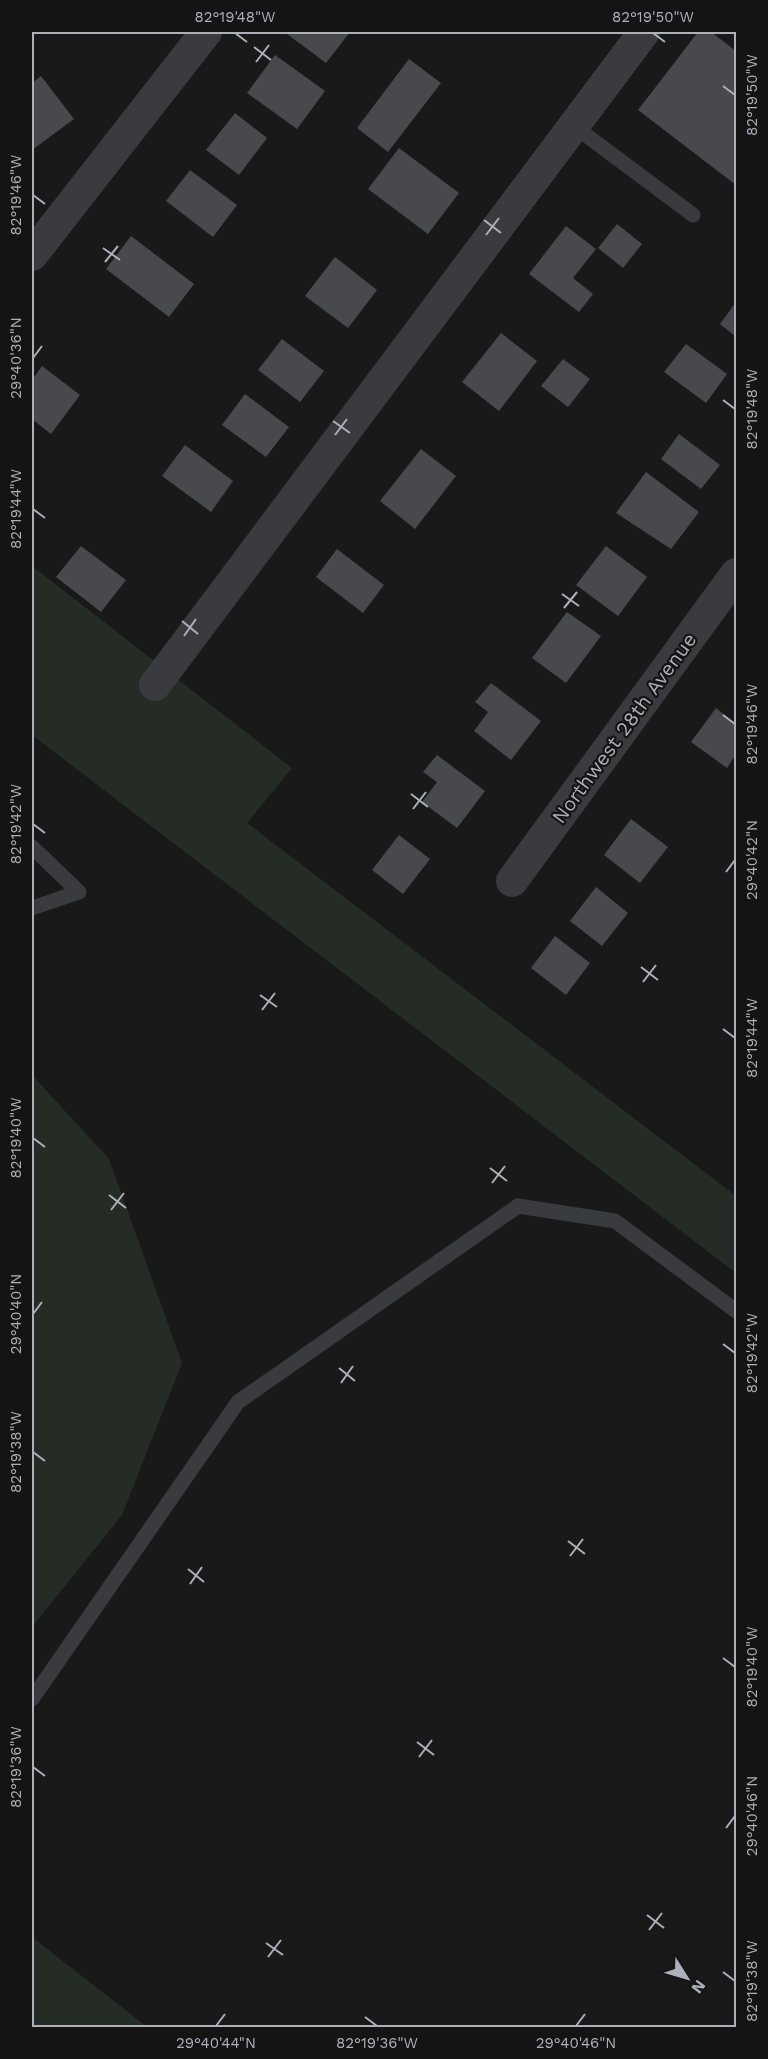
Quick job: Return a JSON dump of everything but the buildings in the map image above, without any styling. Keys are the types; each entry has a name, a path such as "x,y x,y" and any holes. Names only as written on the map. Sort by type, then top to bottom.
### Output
{"street":[{"path":"32,255 206,32"},
{"path":"155,685 644,32"},
{"name":"Northwest 28th Avenue","path":"512,881 736,574"}],"lane":[{"path":"574,126 693,215"},
{"path":"32,847 79,892 32,908"},
{"path":"32,1699 238,1402 518,1206 615,1221 736,1311"}],"shaded area":[{"path":"32,566 292,768 247,823 736,1196 736,1273 32,735"},
{"path":"32,1075 109,1159 182,1363 122,1515 32,1627"},
{"path":"32,1937 147,2027 32,2027"}]}
